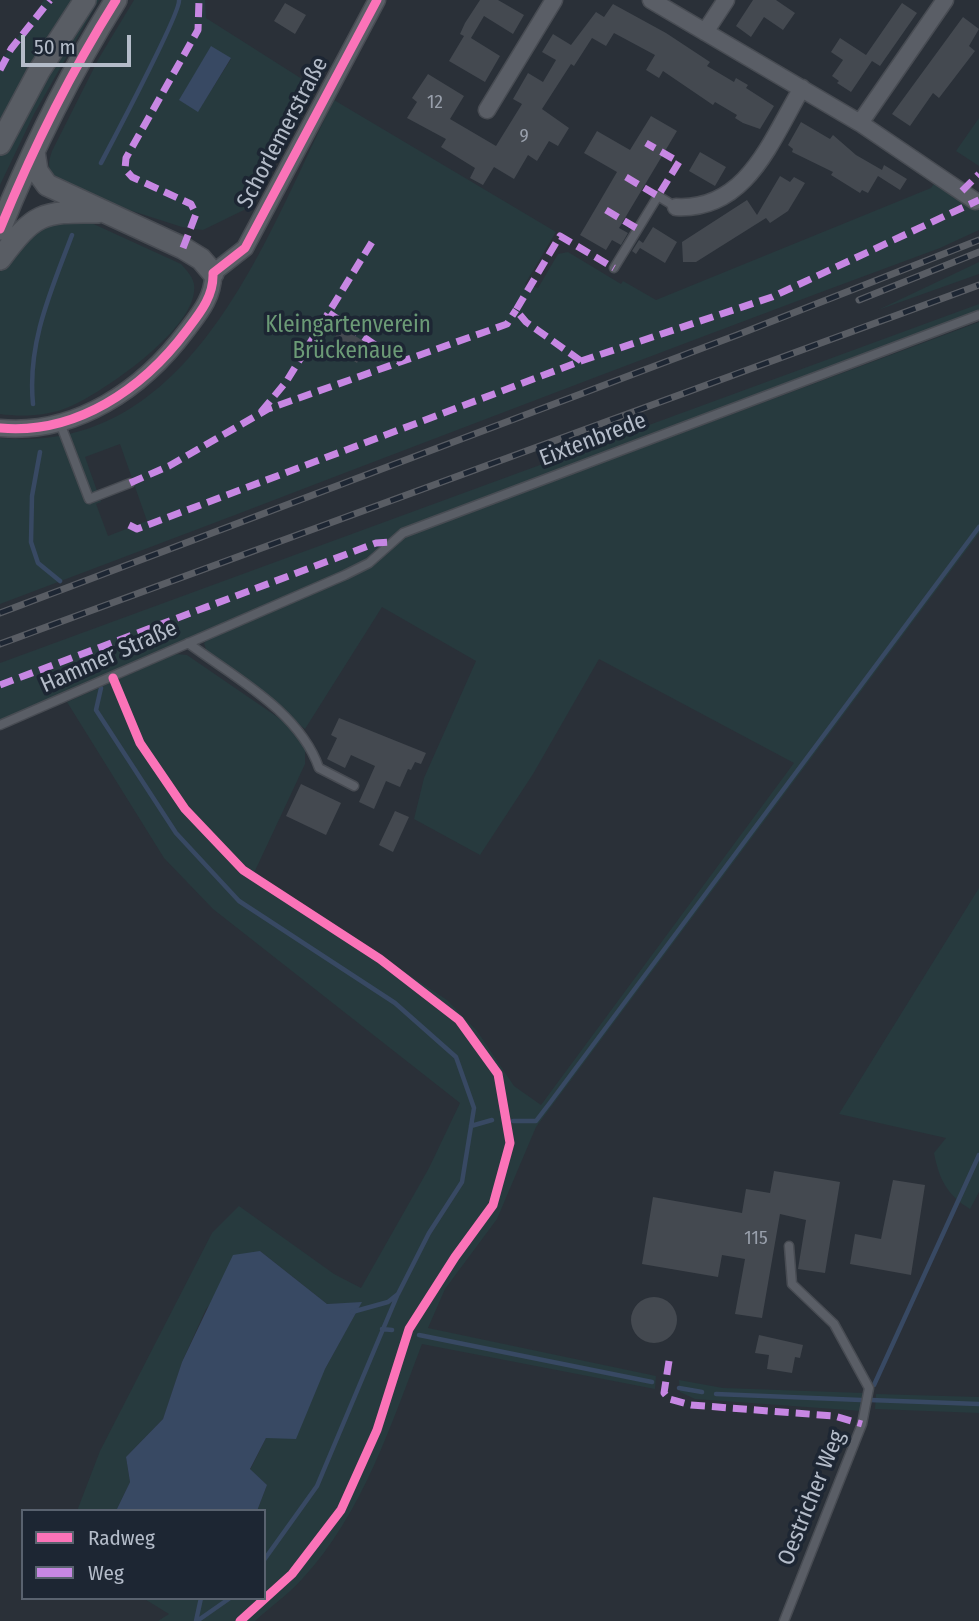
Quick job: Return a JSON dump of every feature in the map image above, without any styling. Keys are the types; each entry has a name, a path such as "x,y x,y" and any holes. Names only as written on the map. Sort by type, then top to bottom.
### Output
{"main road":[{"path":"0,144 39,71 85,0"},
{"path":"0,229 34,152 92,38 116,0"},
{"path":"34,152 37,171 47,185 183,248 201,259 213,273"},
{"path":"0,259 33,222 54,211 102,212"}],"street":[{"name":"Schorlemerstraße","path":"213,273 245,248 376,0"},
{"path":"487,110 554,0"},
{"path":"651,0 860,123 975,201"},
{"path":"705,32 726,0"},
{"path":"860,123 945,0"},
{"path":"676,207 709,205 728,196 743,183 802,88"},
{"path":"0,428 60,424 114,400 156,366 198,315 211,293 213,273"}],"lane":[{"path":"614,268 658,196 676,207"},
{"name":"Eixtenbrede","path":"233,624 369,563 403,533 979,314"},
{"path":"60,424 89,499 130,483"},
{"name":"Hammer Straße","path":"0,725 233,624"},
{"path":"188,643 294,723 312,749 319,768 354,786"},
{"name":"Oestricher Weg","path":"784,1621 862,1424 869,1388 834,1324 792,1284 789,1246"}],"green space":[{"path":"44,0 73,0 48,35 0,119 0,62"},
{"path":"92,0 99,0 34,114 0,185 0,156 37,86"},
{"path":"134,0 205,0 206,18 313,86 246,209 203,230 182,227 126,209 56,179 51,172 49,162 52,151 99,58","holes":["211,47 231,59 198,111 180,100"]},
{"name":"Kleingartenverein Brückenaue","path":"334,100 556,232 525,284 538,288 558,254 568,252 621,284 623,281 656,300 931,188 939,177 979,195 979,230 940,248 0,604 0,438 67,435 123,413 172,376 213,328 249,273","holes":["120,444 147,521 108,536 96,504 101,502 85,457"]},
{"path":"979,118 979,166 956,151"},
{"path":"87,221 181,264 194,284 189,308 178,325 143,359 84,399 61,410 44,414 0,414 0,272 10,256 45,224"},
{"path":"979,262 979,274 878,310"},
{"path":"979,304 979,311 402,531 368,559 344,572 0,721 0,663"},
{"path":"979,322 979,533 536,1127 497,1219 445,1289 428,1328 656,1376 655,1389 422,1344 386,1437 358,1497 324,1553 298,1584 255,1621 158,1621 169,1614 146,1600 266,1600 266,1509 258,1509 267,1485 250,1470 266,1438 325,1369 361,1303 327,1304 260,1251 206,1309 182,1362 163,1419 126,1457 130,1482 117,1509 78,1509 100,1451 212,1233 239,1206 334,1274 361,1288 429,1168 460,1103 213,909 164,858 67,702 175,654 187,655 292,727 305,747 305,764 254,873 447,1000 477,1031 514,1086 541,1105 794,763 599,659 533,774 480,855 414,819 424,778 476,661 382,607 305,729 208,655 204,643 212,636 371,566 406,536"},
{"path":"979,888 979,1192 970,1209 950,1192 938,1171 934,1153 946,1138 839,1114"},
{"path":"679,1380 723,1388 863,1393 862,1411 695,1399 680,1392"},
{"path":"876,1394 979,1397 979,1413 875,1409"}],"water":[{"path":"211,46 231,58 198,112 179,100"},
{"path":"260,1251 327,1304 362,1302 325,1369 296,1439 266,1438 250,1469 267,1485 258,1509 117,1509 130,1482 126,1457 163,1419 182,1362 233,1255"}],"building":[{"path":"480,0 498,0 524,15 513,34 484,16 471,38 500,56 485,82 449,61 464,36 460,34 465,23"},
{"path":"753,0 776,0 795,13 783,30 764,17 751,37 736,26"},
{"path":"285,3 306,15 295,34 274,21"},
{"path":"902,3 917,13 880,66 872,61 851,92 837,83 839,81 832,76 843,60 831,52 840,38 866,55"},
{"path":"613,4 666,33 710,62 707,66 734,82 736,78 748,85 746,88 774,106 760,129 743,123 735,118 737,115 715,102 713,105 663,71 659,78 646,70 655,55 614,33 606,46 592,38 574,66 571,64 542,109 569,128 558,146 549,141 537,161 528,155 514,179 494,167 483,185 470,178 475,168 441,147 446,139 407,118 417,102 412,98 428,74 464,96 450,119 496,146 522,104 513,99 528,73 543,82 556,60 542,52 553,34 571,45 596,12 604,17"},
{"path":"963,17 979,29 969,46 975,51 939,98 933,93 910,126 892,114"},
{"path":"651,116 677,131 619,228 628,233 621,245 612,240 606,250 580,235 617,172 584,153 597,131 630,150"},
{"path":"801,122 830,139 833,135 856,155 882,170 884,165 907,179 900,190 878,176 868,193 862,190 860,193 831,175 833,172 792,152 793,149 788,145"},
{"path":"700,152 726,167 715,186 689,171"},
{"path":"780,176 790,182 794,177 805,183 788,211 770,223 766,218 696,262 683,262 682,242 747,200 757,215"},
{"path":"653,227 677,242 665,263 640,248 636,254 632,251 639,240 643,243"},
{"path":"341,327 368,344 357,363 330,346"},
{"path":"339,718 426,753 421,764 415,762 411,770 408,769 400,787 386,781 374,809 359,802 375,766 351,755 345,768 327,759 337,738 331,735"},
{"path":"301,784 341,803 326,835 286,816"},
{"path":"395,811 409,817 393,852 379,845"},
{"path":"774,1171 840,1182 825,1273 798,1269 806,1220 780,1214 762,1318 735,1314 745,1259 722,1255 718,1277 642,1264 653,1197 742,1213 746,1189 770,1193"},
{"path":"893,1180 925,1185 911,1275 850,1264 855,1234 881,1239"},
{"path":"654,1297 670,1304 677,1320 670,1336 654,1343 638,1336 631,1320 638,1304"},
{"path":"759,1335 803,1345 800,1358 795,1357 792,1373 767,1369 769,1355 755,1353"}],"waterway":[{"path":"101,163 158,51 179,0"},
{"path":"33,404 32,382 37,338 72,235"},
{"path":"40,452 32,496 31,542 38,563 60,581"},
{"path":"513,1121 536,1121 979,527"},
{"path":"101,688 96,710 176,833 239,901 395,1003 456,1057 474,1108 462,1182 429,1233 398,1294 388,1302 352,1312"},
{"path":"471,1126 492,1120"},
{"path":"874,1385 979,1155"},
{"path":"266,1557 317,1486 397,1296"},
{"path":"382,1329 392,1330"},
{"path":"419,1335 652,1382"},
{"path":"679,1388 702,1392"},
{"path":"716,1394 861,1400"},
{"path":"870,1400 979,1404"},
{"path":"196,1621 201,1600"},
{"path":"197,1621 227,1600"}],"railway":[{"path":"0,613 737,335 979,240"},
{"path":"859,300 979,252"},
{"path":"0,644 979,285"}],"marked path":[{"path":"0,70 11,49 50,0"},
{"path":"183,248 196,214 191,204 132,177 125,169 126,158 198,30 199,0"},
{"path":"626,177 658,196 679,162 646,143"},
{"path":"962,191 979,174"},
{"path":"129,525 137,529 581,361 772,297 979,200"},
{"path":"606,210 638,229"},
{"path":"581,361 526,322 516,310 560,236 614,268"},
{"path":"261,412 286,382 372,242"},
{"path":"130,483 169,466 268,409 507,324 516,310"},
{"path":"329,313 401,363"},
{"path":"0,685 376,543 392,542"},
{"path":"669,1361 664,1393 669,1399 691,1405 834,1416 862,1424"}],"cycle path":[{"path":"0,229 53,112 116,0"},
{"path":"0,428 28,428 81,416 129,389 169,351 205,304 213,273 245,248 377,0"},
{"path":"113,678 140,743 185,809 243,870 380,959 459,1020 498,1074 510,1143 493,1205 455,1257 409,1329 377,1430 341,1510 292,1574 266,1598"},
{"path":"240,1621 263,1600"}]}
